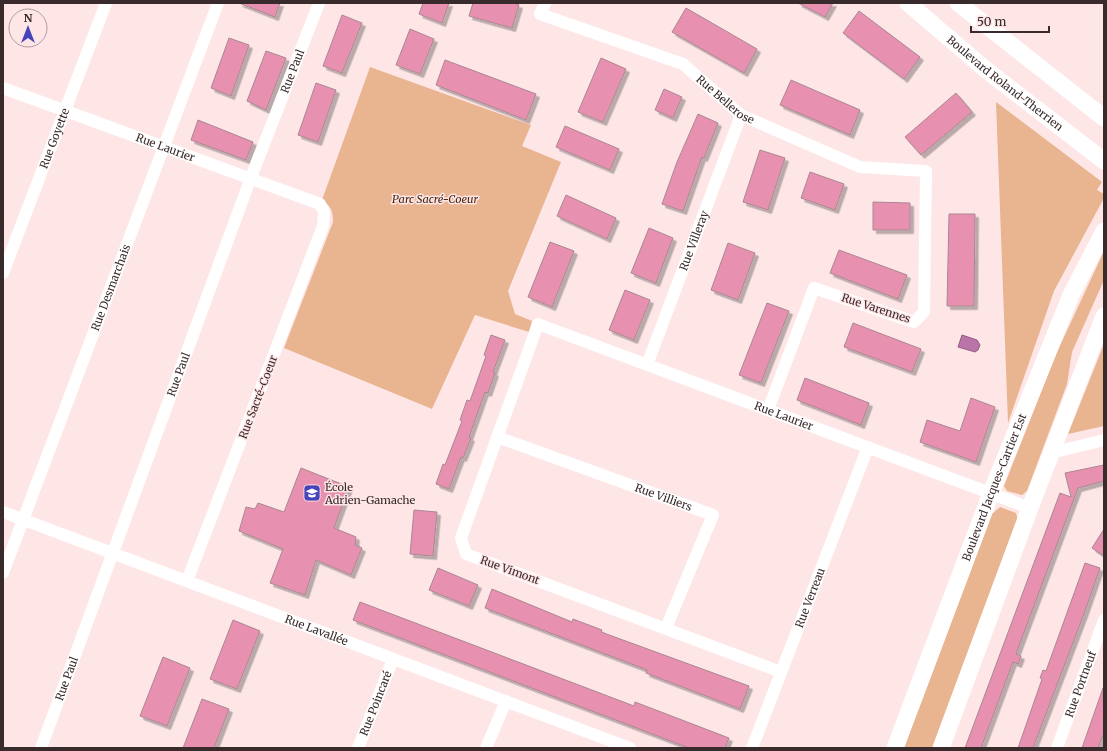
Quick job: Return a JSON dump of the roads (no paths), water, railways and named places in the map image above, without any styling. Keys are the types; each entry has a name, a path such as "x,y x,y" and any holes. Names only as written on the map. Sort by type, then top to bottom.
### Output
{"main road":[{"name":"Boulevard Roland-Therrien","path":"908,3 985,69 1104,161"},
{"path":"958,3 1104,118"},
{"name":"Boulevard Jacques-Cartier Est","path":"895,748 991,493 1071,295 1104,231"},
{"path":"941,748 1030,508 1104,316"}],"street":[{"name":"Rue Goyette","path":"3,273 106,3"},
{"name":"Rue Desmarchais","path":"3,573 218,3"},
{"name":"Rue Paul","path":"41,748 250,180 319,3"},
{"name":"Rue Bellerose","path":"545,3 540,14 683,64 741,115 860,167 926,171"},
{"name":"Rue Laurier","path":"3,88 250,180 320,204 324,212"},
{"name":"Rue Villeray","path":"647,365 741,115"},
{"name":"Rue Varennes","path":"768,410 814,288 914,322 924,312 926,171"},
{"name":"Rue Sacré-Coeur","path":"187,581 323,226 324,212"},
{"name":"Rue Laurier","path":"538,324 1030,508"},
{"name":"Rue Vimont","path":"538,324 461,538 466,554 781,672"},
{"name":"Rue Villiers","path":"497,437 713,515 666,628"},
{"path":"1051,453 1104,440"},
{"name":"Rue Verreau","path":"752,748 868,448"},
{"name":"Rue Lavallée","path":"3,512 506,701 622,747"},
{"name":"Rue Portneuf","path":"1057,748 1104,620"},
{"name":"Rue Poincaré","path":"358,748 394,659"},
{"path":"486,748 506,701"}],"place":[{"name":"École Adrien-Gamache","path":"312,493"}],"park label":[{"name":"Parc Sacré-Coeur","path":"435,199"}]}
